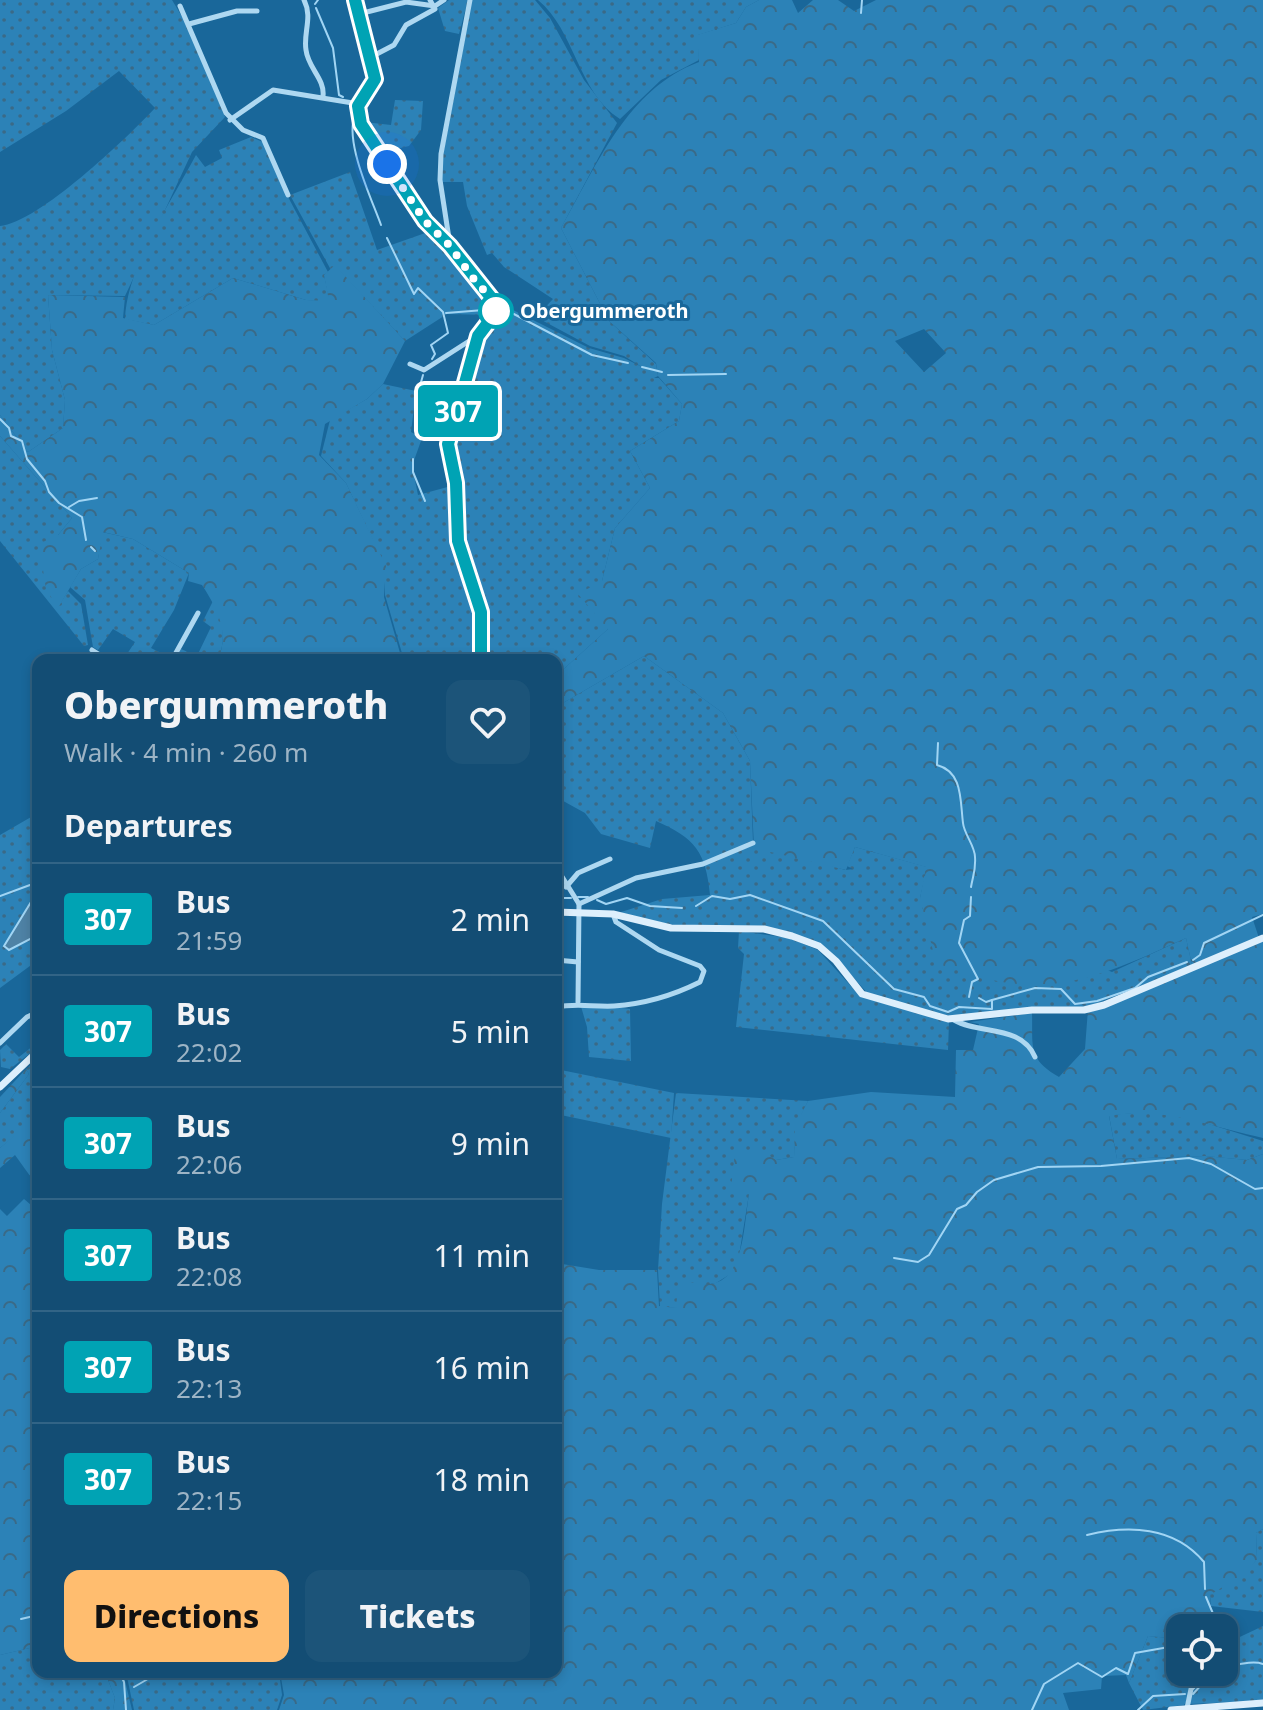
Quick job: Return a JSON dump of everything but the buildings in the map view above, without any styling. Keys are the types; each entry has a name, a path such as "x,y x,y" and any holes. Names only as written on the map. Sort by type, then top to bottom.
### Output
{"main road":[{"path":"355,0 375,79 359,104 361,124 425,221 450,246 497,305 494,315 478,336 448,444 456,483 458,541 481,612 481,654"},
{"path":"562,911 579,908 671,928 764,929 792,936 819,946 836,961 862,994 954,1020 1032,1010 1084,1010 1119,999 1263,938"},
{"path":"2,1080 32,1056"},
{"path":"1171,1710 1263,1703"}],"street":[{"path":"304,0 309,20 305,45 309,67 324,86 323,96"},
{"path":"359,14 406,2 433,3 444,0"},
{"path":"450,246 440,180 441,154 470,0"},
{"path":"371,57 399,41 406,25 435,9 433,3"},
{"path":"180,6 230,120 263,138 288,195"},
{"path":"189,24 237,11 257,11"},
{"path":"230,120 273,90 359,104"},
{"path":"410,364 424,370 478,336"},
{"path":"175,654 198,613"},
{"path":"92,650 98,654"},
{"path":"579,908 636,878 703,864 753,843"},
{"path":"566,887 578,873 610,859"},
{"path":"562,879 579,908 578,1002"},
{"path":"562,1006 578,1002 613,1006 662,997 700,982 704,976 700,966 651,946 616,922 613,914"},
{"path":"562,961 578,962"},
{"path":"0,1043 32,1015"},
{"path":"954,1020 999,1030 1028,1045 1035,1057"},
{"path":"1187,1708 1194,1686"}],"green space":[{"path":"0,0 172,0 187,25 225,117 192,152 125,296 48,295 52,350 65,400 63,428 28,452 0,415 0,226 36,211 58,195 104,158 155,108 119,71 66,111 0,152"},
{"path":"449,0 468,0 459,34 445,31 438,8"},
{"path":"472,0 535,0 550,18 584,80 617,123 561,228 609,321 656,364 658,376 654,378 659,378 682,404 679,421 630,451 650,488 615,528 602,581 608,629 562,671 562,654 483,654 486,620 463,555 459,487 451,450 479,339 503,310 511,309 589,348 642,367 624,356 590,346 536,317 553,299 504,267 492,253 487,255 467,206 463,182 441,182 443,155"},
{"path":"538,0 759,0 746,7 736,23 698,35 699,60 661,80 620,119 595,94 561,28"},
{"path":"759,0 792,0 798,13 813,0 838,0 854,11 876,0 1263,0 1263,914 1252,917 1259,938 1192,965 1186,938 1097,975 1051,984 1002,982 936,963 920,898 926,867 855,847 846,870 754,848 750,761 723,713 644,656 562,704 562,671 608,629 578,594 602,581 615,528 650,488 630,451 679,421 682,404 658,376 656,363 609,321 561,228 616,132 633,110 652,90 674,74 699,62 697,35 736,23 746,7","holes":["924,329 946,353 924,372 895,341"]},
{"path":"395,100 423,101 421,130 409,146 384,152 364,122 391,125"},
{"path":"251,137 265,143 287,195 328,272 324,275 330,302 306,300 233,278 154,325 125,319 133,278 142,256 196,155 205,167 222,158 219,150"},
{"path":"350,172 377,250 431,231 492,301 491,315 447,314 405,341 335,266 331,270 290,195"},
{"path":"335,265 405,341 383,384 367,399 325,424 319,455 346,483 386,566 384,597 400,654 220,654 223,640 220,621 202,585 188,581 189,573 133,539 103,532 98,559 81,569 58,608 46,589 39,544 58,535 72,518 0,436 0,415 28,452 63,428 65,400 52,350 48,295 125,297 123,318 154,325 233,278 306,300 329,301 324,275"},
{"path":"383,384 416,391 411,432 422,438 412,466 418,495 455,485 456,542 481,625 479,654 402,654 385,595 385,566 346,483 321,456 330,420 367,399"},
{"path":"0,436 72,518 58,535 58,607 68,591 81,604 88,645 84,646 0,541"},
{"path":"102,532 133,539 189,573 174,610 151,648 163,654 127,654 135,642 113,629 98,650 93,647 85,600 70,587 81,569 98,559"},
{"path":"213,601 223,630 220,654 198,654 211,627 203,621"},
{"path":"644,656 723,713 750,761 753,842 845,870 853,869 847,866 855,847 927,867 920,898 1112,972 1186,938 1192,965 1088,1007 953,1017 869,995 837,959 792,933 673,925 618,913 662,899 710,895 705,868 696,848 689,841 656,821 650,848 601,834 585,813 562,800 562,704"},
{"path":"32,816 32,964 0,988 0,835"},
{"path":"739,931 789,938 818,950 860,996 949,1022 948,1050 736,1027 744,954 738,948"},
{"path":"1263,941 1263,1138 1168,1116 1109,1116 1117,1159 1205,1156 1247,1160 1263,1154 1263,1529 1256,1533 1257,1559 1248,1571 1210,1595 1211,1614 1166,1614 1166,1638 1148,1636 1129,1683 1126,1675 1102,1676 1101,1689 1063,1693 1069,1710 279,1710 284,1695 281,1678 562,1678 562,1264 599,1270 657,1270 659,1306 676,1308 679,1278 700,1284 716,1283 728,1275 736,1263 749,1194 731,1188 735,1153 759,1149 776,1160 794,1157 795,1126 808,1101 871,1092 955,1097 956,1050 973,1050 979,1024 970,1022 1032,1013 1034,1051 1041,1064 1059,1077 1085,1049 1088,1009"},
{"path":"580,1003 630,1009 631,1061 589,1057 587,1027"},
{"path":"6,1044 19,1057 32,1047 32,1052 10,1069 1,1067 0,1050"},
{"path":"32,1064 32,1122 0,1148 0,1113 29,1074 26,1069"},
{"path":"26,1069 29,1074 0,1113 0,1097"},
{"path":"562,1070 674,1093 671,1138 562,1115"},
{"path":"676,1093 808,1101 796,1126 794,1157 776,1160 749,1194 738,1262 732,1273 716,1283 697,1286 676,1308 660,1307 658,1270 662,1204"},
{"path":"1145,1112 1180,1115 1263,1141 1263,1154 1247,1160 1205,1156 1117,1159 1109,1115"},
{"path":"32,1120 32,1179 15,1155 0,1168 0,1148"},
{"path":"24,1199 32,1206 32,1647 0,1655 0,1209 7,1216"},
{"path":"1263,1529 1263,1612 1211,1606 1210,1595 1257,1559 1256,1533"},
{"path":"1263,1626 1263,1701 1188,1704 1197,1686 1238,1686 1238,1638"},
{"path":"1148,1636 1166,1638 1166,1686 1197,1686 1184,1705 1143,1710 1129,1683"},
{"path":"32,1647 32,1678 107,1678 115,1698 113,1710 0,1710 0,1655"},
{"path":"107,1678 124,1678 132,1710 113,1710 115,1698"},
{"path":"127,1678 280,1678 282,1695 277,1710 134,1710"}],"shaded area":[{"path":"31,902 32,938 9,950 4,946"}],"waterway":[{"path":"315,4 318,0"},
{"path":"861,13 862,0"},
{"path":"316,8 333,48 339,95 343,97"},
{"path":"354,118 352,129 357,157 381,225"},
{"path":"387,238 414,294 418,288 443,312 448,333 431,345 435,354 432,359"},
{"path":"446,313 484,310 488,306 493,308"},
{"path":"510,312 592,355 628,363"},
{"path":"642,367 662,372"},
{"path":"668,375 726,374"},
{"path":"418,393 423,375"},
{"path":"417,398 417,411"},
{"path":"416,431 418,416"},
{"path":"0,419 9,428 11,436 22,441 27,459 45,481 49,492 59,503 82,517 86,540"},
{"path":"413,459 413,472 425,501"},
{"path":"69,507 79,501 97,498"},
{"path":"91,547 95,551"},
{"path":"938,743 937,765 956,780 964,827 975,853 971,887"},
{"path":"0,896 30,885"},
{"path":"696,906 712,896 730,899 750,895 823,921 894,989 924,997 930,1006 948,1012 959,1007 992,1009 992,1000 1035,988 1061,989 1075,1004 1097,1001 1135,988 1148,977 1187,962"},
{"path":"578,897 588,897"},
{"path":"969,997 972,982 978,979 959,943 964,920 970,916 971,897"},
{"path":"562,898 571,898"},
{"path":"597,900 606,904 627,898 650,906 682,908"},
{"path":"1193,960 1200,955 1204,943 1263,915"},
{"path":"979,998 986,1002 992,1000"},
{"path":"894,1258 918,1262 929,1255 957,1209 966,1205 977,1192 994,1180 1038,1167 1101,1166 1189,1158 1211,1164 1255,1189 1263,1188"},
{"path":"1087,1535 1118,1530 1150,1531 1179,1541 1204,1562 1205,1589"},
{"path":"1206,1597 1213,1614"},
{"path":"21,1619 32,1616"},
{"path":"1032,1710 1044,1684 1078,1663 1102,1677 1116,1668 1128,1674 1135,1653 1166,1648"},
{"path":"1238,1664 1263,1664"},
{"path":"122,1678 126,1710"},
{"path":"134,1687 150,1678"},
{"path":"1193,1694 1200,1686"},
{"path":"1138,1710 1153,1696 1185,1694"}],"bus line":[{"name":"307","path":"355,0 375,79 358,106 358,118 425,221 450,246 497,305 494,315 478,336 448,444 456,483 458,541 479,601 483,623 482,654"}],"place":[{"name":"Obergummeroth","path":"496,311"}],"route":[{"path":"387,164 425,221 450,246 478,285 495,300 496,311"}]}
